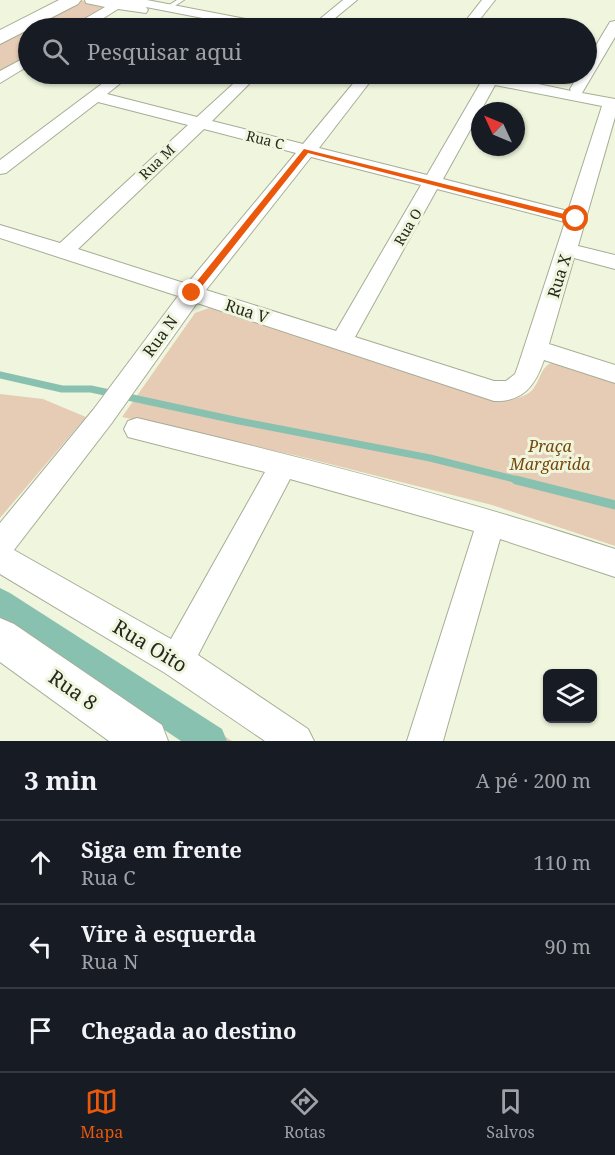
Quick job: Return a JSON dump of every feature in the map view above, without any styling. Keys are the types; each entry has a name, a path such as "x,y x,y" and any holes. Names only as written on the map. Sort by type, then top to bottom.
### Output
{"main road":[{"path":"20,18 55,0"},
{"path":"38,18 72,0"},
{"path":"0,28 18,19"},
{"path":"0,38 18,28"}],"street":[{"path":"90,0 168,8 189,18"},
{"path":"328,18 351,0"},
{"path":"474,18 489,0"},
{"path":"96,18 123,2 187,18"},
{"path":"192,18 207,4"},
{"path":"597,56 615,25"},
{"path":"0,78 18,66"},
{"path":"0,169 111,84"},
{"name":"Rua M","path":"63,252 241,84"},
{"name":"Rua N","path":"0,545 102,417 192,293 361,84"},
{"name":"Rua O","path":"341,342 491,84"},
{"path":"534,84 614,101"},
{"path":"546,84 578,89 614,101"},
{"path":"578,89 581,84"},
{"name":"Rua C","path":"95,96 576,219"},
{"name":"Rua X","path":"494,391 513,391 523,384 614,101"},
{"name":"Rua V","path":"0,231 494,391"},
{"path":"567,249 615,262"},
{"path":"536,349 615,374"},
{"path":"137,429 284,464 491,522 615,563"},
{"path":"177,661 284,464"},
{"path":"425,741 491,522"},
{"name":"Rua Oito","path":"0,558 177,661 296,741"},
{"name":"Rua 8","path":"0,638 146,741"}],"lane":[{"path":"168,8 181,0"}],"green space":[{"path":"79,0 110,5 89,18 46,18"},
{"path":"18,33 18,62 0,74 0,43"},
{"name":"Praça Margarida","path":"209,308 496,400 512,399 528,394 545,367 551,363 615,383 615,546 492,505 294,455 122,417 195,313"},
{"path":"0,394 43,399 86,417 0,518"},
{"path":"0,593 232,741 192,741 0,611"}],"waterway":[{"path":"0,375 62,389 91,389 239,421 430,458 522,481"},
{"path":"516,480 615,505"},
{"path":"0,603 210,741"}],"route":[{"path":"192,293 306,150 576,219"}]}
